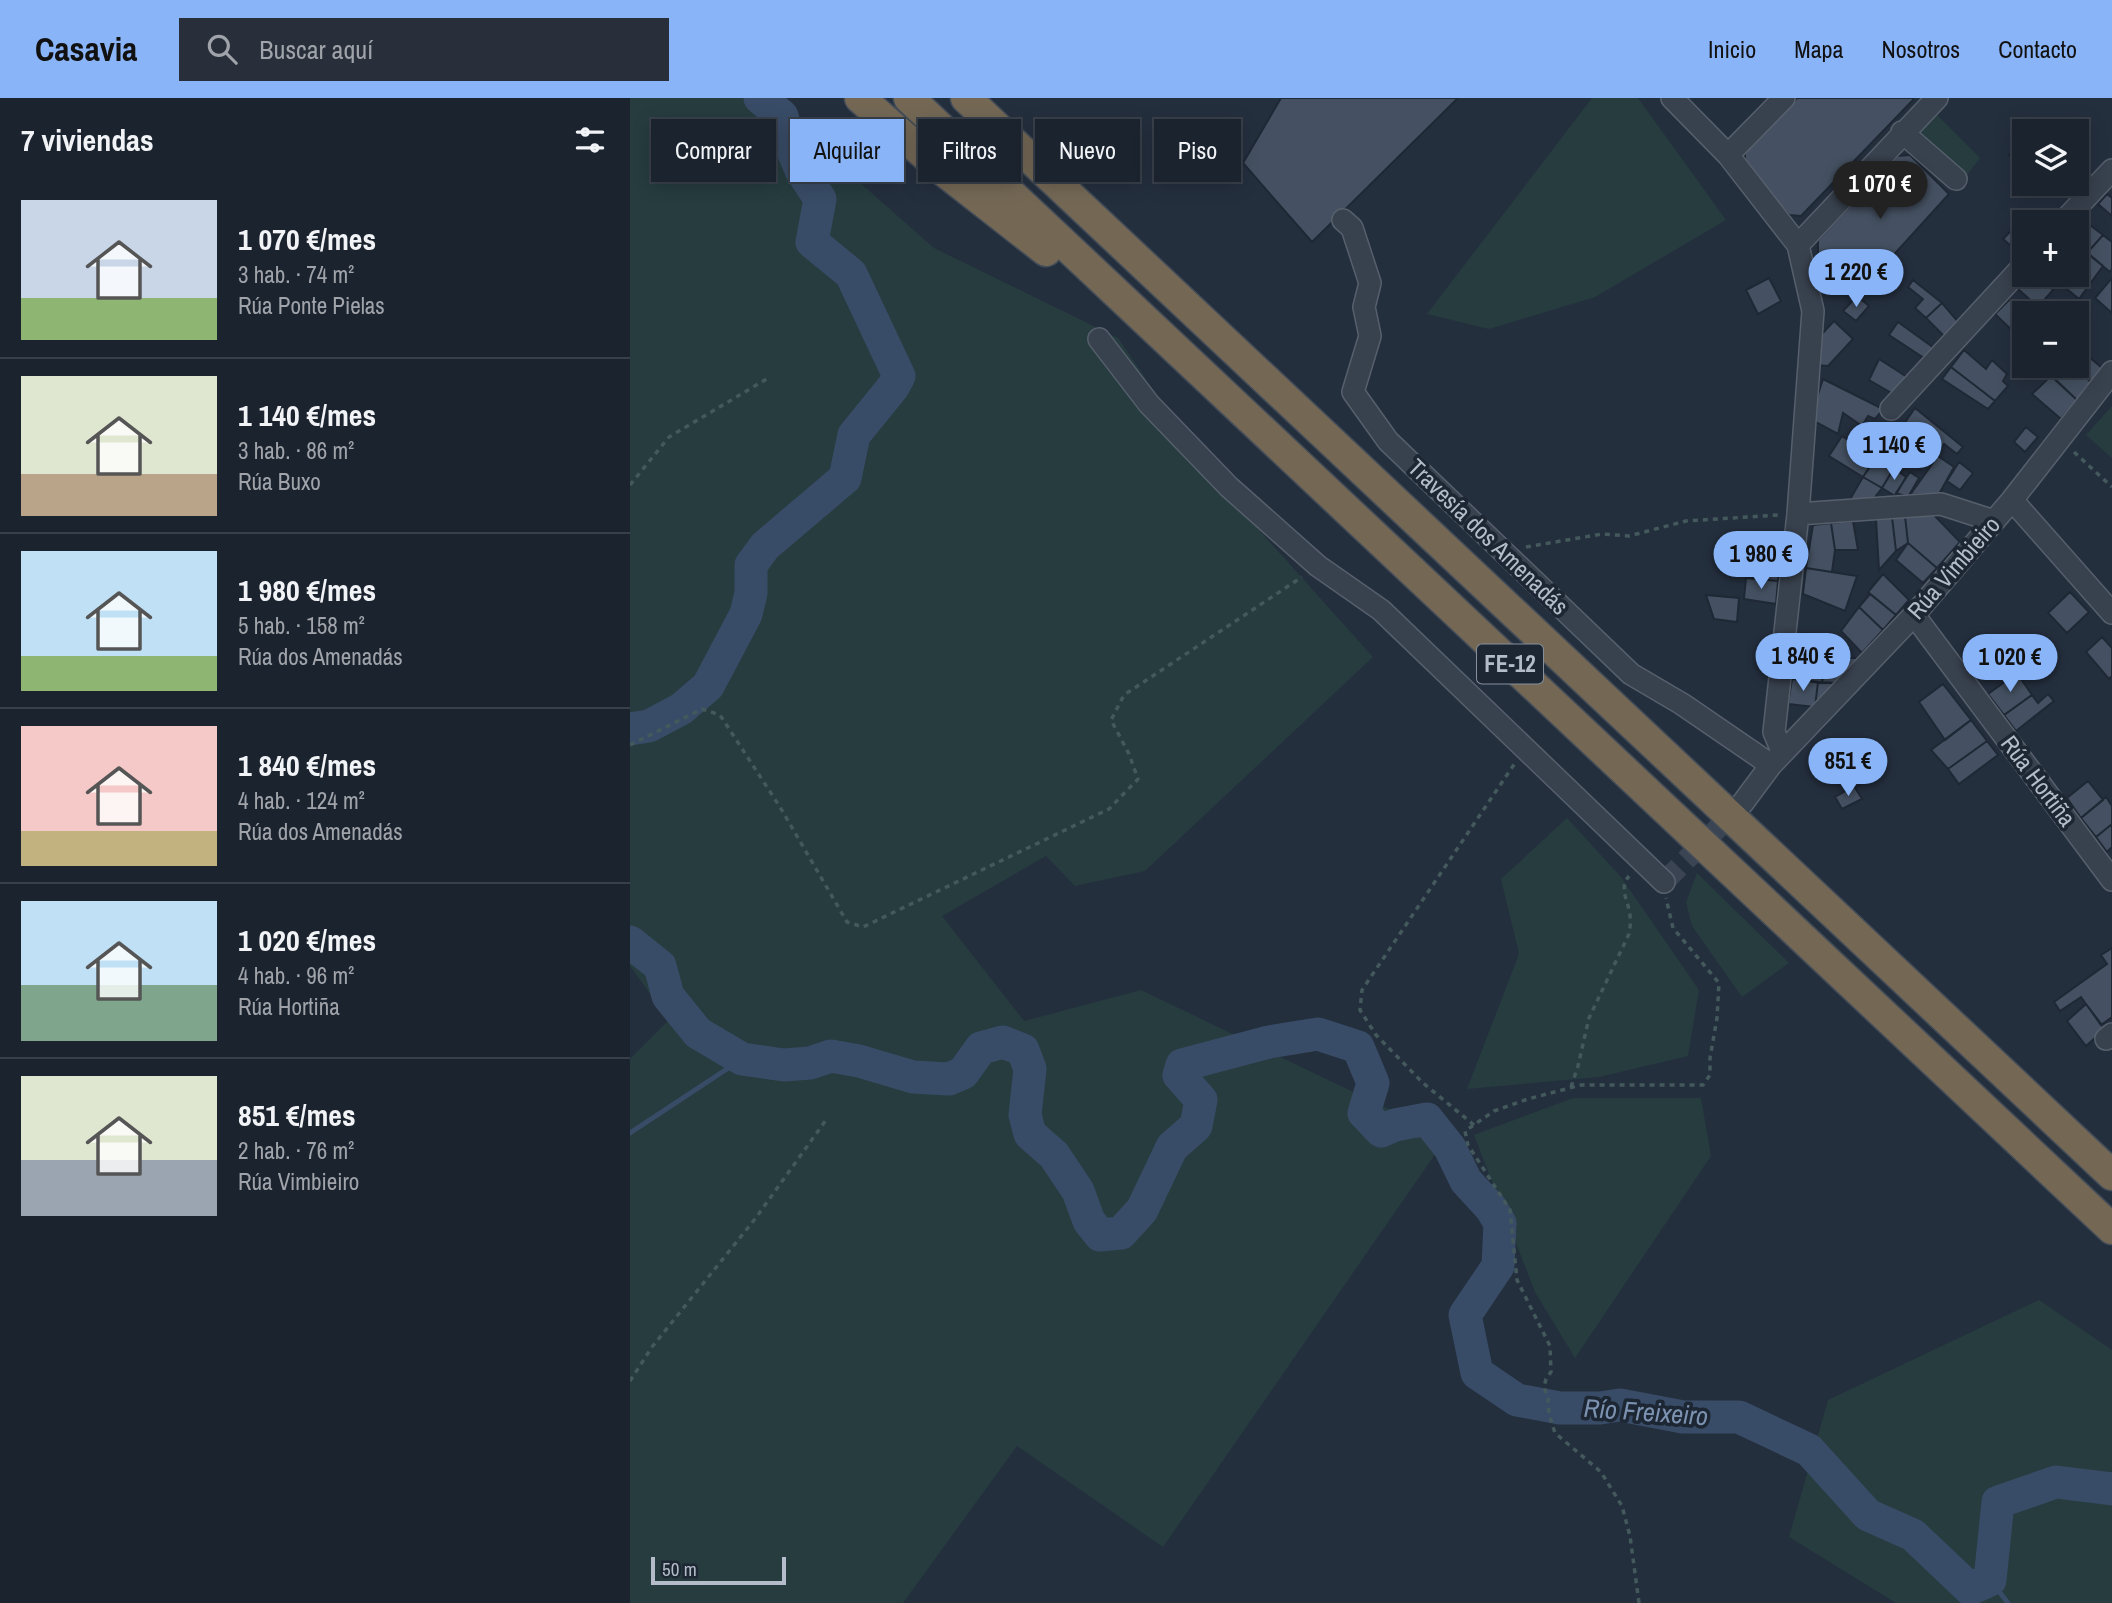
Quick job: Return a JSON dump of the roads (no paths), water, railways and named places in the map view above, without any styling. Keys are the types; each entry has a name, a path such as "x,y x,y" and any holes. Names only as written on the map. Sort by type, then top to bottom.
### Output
{"highway":[{"path":"860,98 941,169 1157,342 1263,433"},
{"name":"FE-12","path":"909,98 2112,1229"},
{"name":"FE-12","path":"966,98 2112,1175"},
{"path":"990,98 1103,227"}],"street":[{"path":"1671,98 1728,155 1798,244 1813,311 1798,514 1774,732 1776,758"},
{"path":"1728,155 1784,98"},
{"path":"1798,244 1937,98"},
{"path":"1902,132 1956,179"},
{"path":"2074,210 2112,170"},
{"name":"Travesía dos Amenadás","path":"1343,220 1352,228 1370,283 1364,307 1370,336 1353,392 1388,441 1631,674 1776,758"},
{"path":"1891,409 2012,278"},
{"path":"1099,339 1149,404 1229,487 1318,566 1381,610 1664,883"},
{"name":"Rúa Vimbieiro","path":"1742,804 1776,758 1914,615 2012,500 2112,372"},
{"path":"2012,500 2111,611"},
{"path":"1798,514 1941,504 1994,521"},
{"name":"Rúa Hortiña","path":"1914,615 2112,880"}],"waterway":[{"name":"Río Freixeiro","path":"630,729 649,726 681,709 708,686 746,614 751,593 751,565 765,546 845,478 854,435 899,376 851,274 812,242 820,199 801,170 782,116 760,98"},
{"name":"Río Freixeiro","path":"630,942 660,966 668,996 698,1033 742,1059 784,1065 810,1063 831,1056 859,1061 913,1077 949,1079 963,1073 981,1048 1003,1042 1023,1050 1030,1069 1025,1115 1030,1134 1054,1155 1078,1191 1089,1221 1100,1235 1121,1233 1142,1210 1172,1147 1196,1126 1201,1100 1179,1075 1182,1065 1269,1042 1318,1034 1358,1047 1373,1083 1364,1113 1381,1131 1395,1125 1427,1119 1450,1148 1466,1181 1491,1208 1500,1223 1498,1266 1465,1315 1477,1373 1517,1400 1560,1408 1620,1405 1683,1417 1739,1417 1809,1450 1868,1515 1913,1535 1970,1589 1990,1580 1998,1502 2056,1482 2112,1489"},
{"path":"630,1133 742,1059"},
{"path":"1990,1580 2008,1603"}],"tunnel":[{"path":"1664,882 1738,808"}]}
